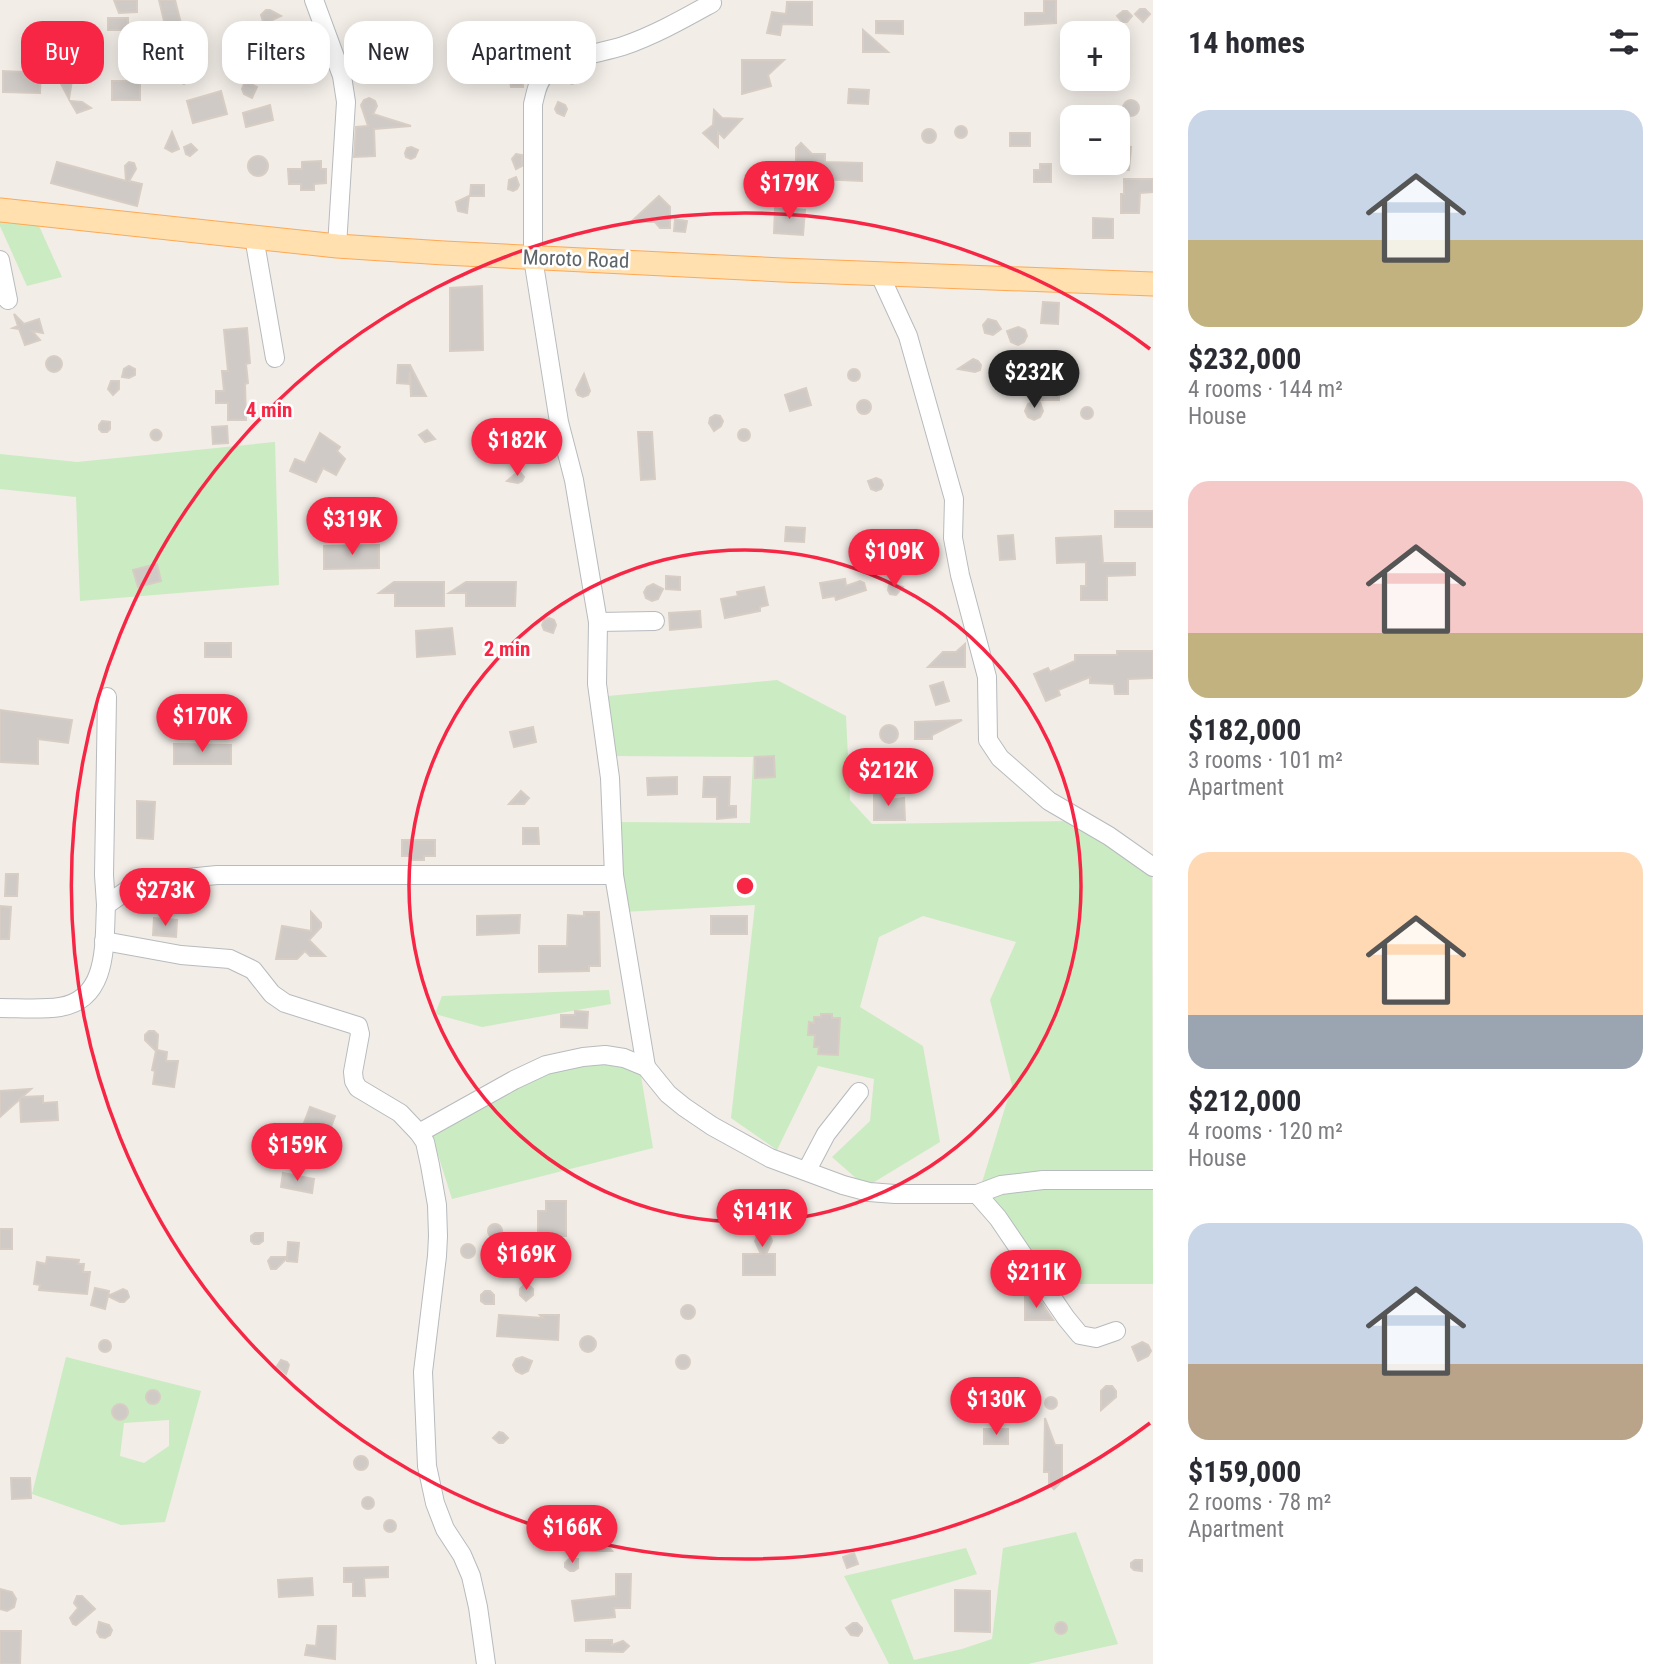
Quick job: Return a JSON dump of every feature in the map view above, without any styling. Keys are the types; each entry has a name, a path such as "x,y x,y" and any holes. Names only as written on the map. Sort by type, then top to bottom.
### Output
{"main road":[{"name":"Moroto Road","path":"0,210 337,246 533,258 1153,284"}],"street":[{"path":"314,0 342,76 346,102 337,246"},
{"path":"646,1067 614,875 610,778 597,684 598,622 574,480 559,422 533,258 533,104 542,76 552,69 580,57 659,32 712,3"},
{"path":"254,237 275,359"},
{"path":"0,261 8,300"},
{"path":"879,273 908,336 954,499 953,538 987,677 988,740 1000,758 1049,802 1109,836 1153,867"},
{"path":"598,622 655,621"},
{"path":"0,1008 58,1007 72,1004 85,998 102,966 106,905 104,874 107,697"},
{"path":"106,905 132,887 148,882 217,875 614,875"},
{"path":"104,942 181,955 230,959 253,970 272,994 285,1003 358,1026 360,1034 353,1072 358,1088 400,1113 425,1142 437,1216 437,1256 423,1372 428,1466 435,1503 445,1529 462,1555 471,1576 486,1664"},
{"path":"419,1133 546,1065 606,1055 624,1058 646,1067 668,1094 712,1126 770,1157 869,1192 895,1195 976,1194 1001,1185 1043,1180 1153,1180"},
{"path":"807,1170 826,1134 859,1092"},
{"path":"976,1194 1004,1227 1080,1335 1096,1338 1116,1331"}],"green space":[{"path":"0,217 35,217 62,277 27,286 0,226"},
{"path":"275,442 279,585 80,601 76,497 0,489 0,454 77,462"},
{"path":"777,680 846,716 850,800 872,824 1074,821 1152,865 1153,1284 1048,1284 980,1189 1012,1085 990,1000 1016,942 923,916 879,937 860,1007 923,1046 940,1142 866,1187 832,1157 870,1121 874,1079 818,1066 777,1150 731,1118 755,905 622,912 614,822 750,823 753,757 612,756 608,696"},
{"path":"609,990 611,1004 482,1027 435,1014 442,996"},
{"path":"566,1059 640,1070 653,1148 452,1199 432,1136"},
{"path":"66,1357 201,1391 165,1522 121,1525 32,1494","holes":["169,1420 169,1446 144,1463 120,1456 124,1423"]},
{"path":"1076,1532 1118,1644 1028,1664 889,1664 844,1576 966,1548 977,1574 891,1600 914,1660 992,1639 1003,1548"}],"building":[{"path":"114,0 137,0 137,12 119,13"},
{"path":"159,0 175,0 180,21 164,21"},
{"path":"1044,0 1056,0 1056,23 1025,25 1025,13 1044,13"},
{"path":"787,2 812,2 812,25 782,24 780,35 767,33 772,12 786,14"},
{"path":"1140,9 1145,9 1150,14 1143,22 1135,14"},
{"path":"270,10 281,16 263,21 261,15"},
{"path":"1127,11 1132,16 1128,21 1121,21 1117,16"},
{"path":"108,18 128,18 128,21 118,21 118,30 108,30"},
{"path":"876,21 903,21 903,34 876,33"},
{"path":"863,30 888,52 863,52"},
{"path":"742,60 784,60 768,75 771,86 742,94"},
{"path":"3,71 21,72 21,84 40,84 40,93 3,92"},
{"path":"112,81 118,81 118,84 140,84 140,100 112,100"},
{"path":"61,84 71,84 69,99"},
{"path":"244,84 257,87 252,98 244,94"},
{"path":"510,84 523,84 523,87 511,87"},
{"path":"849,89 869,90 868,104 848,103"},
{"path":"221,91 227,114 193,123 187,101"},
{"path":"369,98 375,101 377,106 373,114 411,126 374,129 375,156 354,157 356,127 368,126 361,105"},
{"path":"1131,100 1138,105 1138,111 1131,116 1130,105 1124,105"},
{"path":"70,101 82,102 91,108 77,113"},
{"path":"558,102 567,109 564,116 555,109"},
{"path":"270,105 273,120 246,127 243,113"},
{"path":"714,110 722,118 742,119 724,138 718,132 718,147 703,133 713,125"},
{"path":"961,126 967,132 961,138 955,132"},
{"path":"926,129 932,129 936,136 932,143 926,143 922,139 922,133"},
{"path":"172,132 179,149 172,152 165,148"},
{"path":"1010,133 1030,133 1030,146 1010,146"},
{"path":"801,143 812,154 825,154 825,162 862,163 862,181 796,178 796,148"},
{"path":"191,144 197,150 190,156 186,154 184,147"},
{"path":"407,148 418,150 411,159 406,157 405,153"},
{"path":"516,154 522,155 522,166 516,169 512,159"},
{"path":"254,156 262,156 268,166 262,176 254,176 248,170 248,162"},
{"path":"321,161 321,169 326,169 326,183 314,184 314,190 301,190 301,184 289,184 288,169 302,169 302,162"},
{"path":"57,162 126,181 125,166 129,162 134,163 136,169 129,181 142,184 137,206 51,183"},
{"path":"1040,164 1051,164 1051,182 1034,182 1034,170 1040,170"},
{"path":"516,177 519,185 517,189 508,189 509,180"},
{"path":"1124,179 1153,179 1153,192 1140,193 1139,213 1121,213"},
{"path":"471,185 484,185 484,196 470,196"},
{"path":"469,196 467,213 458,211 456,202"},
{"path":"659,196 670,207 670,228 660,228 655,222 631,222"},
{"path":"775,208 805,210 803,235 774,233"},
{"path":"1093,218 1113,219 1113,238 1093,238"},
{"path":"675,219 687,221 685,232 674,231"},
{"path":"482,286 483,350 450,351 450,288"},
{"path":"1043,302 1059,303 1058,324 1041,323"},
{"path":"14,314 24,324 39,319 43,333 32,331 40,340 25,345 19,329 13,328 18,326"},
{"path":"988,319 996,321 1001,329 993,335 985,333 983,325"},
{"path":"1018,327 1025,330 1027,336 1024,342 1018,345 1011,342 1007,331"},
{"path":"247,328 250,363 246,364 246,420 228,420 228,403 216,403 216,391 224,391 222,371 228,371 224,330"},
{"path":"54,356 60,358 60,370 54,372 48,370 46,364 48,358"},
{"path":"973,359 981,365 980,370 975,372 958,369"},
{"path":"1008,364 1016,364 1021,373 1019,380 1008,382 1003,377 1003,369"},
{"path":"398,365 410,365 426,396 411,396 410,372 409,384 397,383"},
{"path":"129,366 135,369 135,375 122,377 124,369"},
{"path":"854,369 860,375 854,381 848,375"},
{"path":"584,374 590,391 583,397 578,395 576,390"},
{"path":"111,381 119,381 119,389 113,395 108,389"},
{"path":"1033,383 1059,383 1059,400 1033,400"},
{"path":"806,388 811,405 790,411 785,395"},
{"path":"861,400 867,400 871,407 867,414 861,414 857,410 857,404"},
{"path":"1039,400 1043,411 1040,417 1034,420 1028,417 1025,411 1028,404"},
{"path":"1082,408 1092,408 1092,418 1082,418"},
{"path":"720,416 723,421 714,431 709,423 710,418"},
{"path":"102,421 110,422 107,432 99,429"},
{"path":"227,426 228,443 213,444 212,427"},
{"path":"156,429 162,435 156,441 150,435"},
{"path":"744,429 750,435 744,441 738,435"},
{"path":"427,430 435,439 425,442 419,435"},
{"path":"638,432 652,432 655,479 641,480"},
{"path":"320,433 340,447 337,451 345,459 336,475 323,468 316,482 290,471 295,459 305,463"},
{"path":"519,471 524,477 522,481 507,481"},
{"path":"876,478 881,480 883,485 876,491 871,489 868,481"},
{"path":"1115,511 1153,511 1153,527 1115,527"},
{"path":"786,527 805,528 804,542 785,541"},
{"path":"1013,535 1015,559 1000,560 998,536"},
{"path":"1101,536 1103,563 1135,563 1135,575 1107,576 1107,600 1081,600 1081,586 1086,586 1086,562 1057,563 1056,538"},
{"path":"379,545 379,568 324,569 324,546"},
{"path":"157,564 161,581 138,587 133,570"},
{"path":"666,576 680,577 680,590 666,589"},
{"path":"845,579 846,586 860,581 864,583 866,590 836,600 835,596 823,598 820,583"},
{"path":"394,582 444,582 444,606 395,606 395,593 379,593"},
{"path":"466,582 516,582 515,606 466,606 466,593 449,593"},
{"path":"892,583 903,587 896,595 890,594 888,590"},
{"path":"653,584 663,589 658,599 652,601 646,598 644,592"},
{"path":"764,587 768,605 760,607 760,611 725,618 721,599 738,596 737,592"},
{"path":"700,611 701,627 670,630 669,613"},
{"path":"544,620 554,620 556,625 553,633 544,630 542,625"},
{"path":"452,628 455,654 417,657 416,631"},
{"path":"205,643 231,643 231,657 205,657"},
{"path":"965,644 965,667 928,667 943,652 956,652"},
{"path":"1117,651 1153,651 1153,678 1128,679 1128,694 1115,694 1114,684 1090,683 1090,677 1058,690 1060,695 1046,701 1034,674 1048,668 1050,672 1075,661 1075,655 1117,655"},
{"path":"943,682 949,701 936,705 930,686"},
{"path":"0,710 72,720 68,743 38,739 38,764 0,762"},
{"path":"168,712 183,723 168,723 162,718"},
{"path":"962,720 932,735 932,739 915,739 915,722"},
{"path":"889,725 895,728 898,734 895,740 889,743 883,740 880,734 883,728"},
{"path":"533,727 536,742 514,747 510,732"},
{"path":"174,744 231,745 231,764 174,764"},
{"path":"774,756 775,777 755,778 755,757"},
{"path":"677,777 677,794 648,795 647,778"},
{"path":"704,777 730,777 729,806 736,806 736,817 717,819 717,797 703,797"},
{"path":"521,791 529,798 524,804 509,804"},
{"path":"874,793 889,793 889,800 904,798 905,820 874,820"},
{"path":"137,801 155,802 153,839 137,838"},
{"path":"523,828 538,828 539,844 523,844"},
{"path":"402,840 435,840 435,856 424,856 424,860 411,860 411,856 402,856"},
{"path":"6,874 18,874 17,896 5,896"},
{"path":"0,906 11,907 9,939 0,939"},
{"path":"311,912 321,923 321,927 309,940 325,956 310,956 305,951 297,959 276,959 282,926 311,931"},
{"path":"584,912 599,912 600,966 589,966 589,971 539,972 539,946 567,946 568,915 584,916"},
{"path":"520,915 519,933 477,935 477,916"},
{"path":"711,916 747,916 747,934 711,934"},
{"path":"154,918 177,920 176,937 153,935"},
{"path":"575,1011 588,1012 587,1028 561,1027 561,1015 575,1015"},
{"path":"821,1014 832,1014 832,1018 840,1018 838,1055 818,1054 819,1047 814,1047 815,1035 808,1035 809,1022 814,1023 814,1017 821,1017"},
{"path":"149,1031 158,1035 157,1050 167,1052 166,1061 178,1061 174,1087 153,1084 155,1071 152,1070 156,1051 145,1040"},
{"path":"31,1089 22,1097 43,1096 43,1103 57,1102 58,1120 21,1122 20,1099 0,1117 0,1091"},
{"path":"310,1107 335,1116 325,1146 320,1146 317,1142 317,1127 304,1123"},
{"path":"269,1131 275,1131 279,1138 275,1145 269,1145 265,1141 265,1135"},
{"path":"283,1173 314,1179 312,1193 281,1187"},
{"path":"546,1201 566,1201 566,1236 538,1236 538,1211 546,1211"},
{"path":"754,1214 777,1214 776,1227 766,1226 772,1241 766,1254 775,1254 775,1275 743,1275 743,1254 761,1254 755,1241 762,1226 754,1226"},
{"path":"495,1224 500,1226 500,1236 495,1238 490,1236 488,1231 490,1226"},
{"path":"0,1229 12,1229 12,1249 0,1249"},
{"path":"263,1233 263,1241 259,1244 251,1241 251,1236"},
{"path":"288,1242 299,1243 297,1262 287,1261 287,1258 276,1269 271,1269 268,1261 271,1257 287,1257"},
{"path":"468,1244 473,1246 473,1256 468,1258 463,1256 461,1251 463,1246"},
{"path":"514,1247 529,1248 529,1265 514,1265"},
{"path":"47,1257 79,1260 78,1264 84,1264 83,1272 90,1272 87,1294 39,1290 40,1285 34,1284 37,1262 46,1264"},
{"path":"526,1283 533,1289 533,1295 526,1301 520,1295 520,1289"},
{"path":"95,1288 109,1291 105,1309 91,1305"},
{"path":"123,1289 129,1297 120,1302 108,1296"},
{"path":"485,1291 494,1295 494,1304 481,1301 481,1295"},
{"path":"1025,1297 1038,1297 1053,1320 1025,1320"},
{"path":"688,1305 693,1307 693,1317 688,1319 683,1317 681,1312 683,1307"},
{"path":"499,1315 543,1318 540,1315 559,1315 558,1340 497,1336"},
{"path":"588,1336 594,1338 594,1350 588,1352 582,1350 580,1344 582,1338"},
{"path":"105,1340 111,1346 105,1352 99,1346"},
{"path":"1142,1342 1148,1345 1151,1351 1148,1356 1138,1361 1132,1347"},
{"path":"683,1355 688,1357 688,1367 683,1369 678,1367 676,1362 678,1357"},
{"path":"522,1357 532,1361 528,1371 522,1374 516,1371 513,1365 516,1359"},
{"path":"281,1360 289,1365 286,1374 277,1366"},
{"path":"966,1384 972,1384 976,1389 976,1404 983,1407 985,1412 982,1420 973,1417 971,1412 974,1406 962,1394 962,1388"},
{"path":"1106,1386 1112,1386 1116,1397 1101,1410 1101,1391"},
{"path":"153,1390 158,1392 158,1402 153,1404 148,1402 146,1397 148,1392"},
{"path":"1051,1397 1057,1403 1051,1409 1045,1403"},
{"path":"120,1404 126,1406 126,1418 120,1420 114,1418 112,1412 114,1406"},
{"path":"1045,1418 1055,1445 1062,1445 1062,1481 1054,1489 1049,1484 1049,1472 1044,1472"},
{"path":"984,1429 1008,1429 1008,1444 984,1444"},
{"path":"499,1432 508,1438 503,1443 493,1438"},
{"path":"358,1456 364,1456 368,1463 364,1470 358,1470 354,1466 354,1460"},
{"path":"11,1478 30,1478 31,1498 12,1499"},
{"path":"368,1497 374,1503 368,1509 362,1503"},
{"path":"390,1520 396,1526 390,1532 384,1526"},
{"path":"576,1531 582,1532 588,1538 602,1538 612,1551 581,1551 572,1540"},
{"path":"854,1553 858,1564 847,1568 843,1557"},
{"path":"569,1559 578,1559 578,1568 574,1571 565,1567"},
{"path":"1135,1560 1142,1560 1142,1571 1131,1567"},
{"path":"388,1567 388,1577 364,1578 365,1596 353,1596 353,1582 344,1582 344,1568"},
{"path":"616,1574 631,1574 630,1608 614,1608 615,1617 575,1621 572,1601 616,1596"},
{"path":"312,1578 313,1595 279,1597 278,1580"},
{"path":"0,1589 12,1592 16,1599 14,1607 7,1611 0,1609"},
{"path":"955,1590 990,1591 990,1632 955,1631"},
{"path":"77,1596 82,1596 95,1609 76,1625 70,1618 78,1608 74,1603"},
{"path":"99,1622 109,1625 112,1630 105,1638 100,1637 97,1632"},
{"path":"1061,1622 1067,1628 1061,1634 1055,1628"},
{"path":"853,1623 862,1628 858,1636 851,1635 846,1628"},
{"path":"318,1626 336,1626 335,1659 305,1655 307,1645 316,1646"},
{"path":"0,1631 21,1631 20,1664 0,1664"},
{"path":"586,1640 612,1640 612,1645 623,1641 629,1646 623,1652 586,1651"}]}
